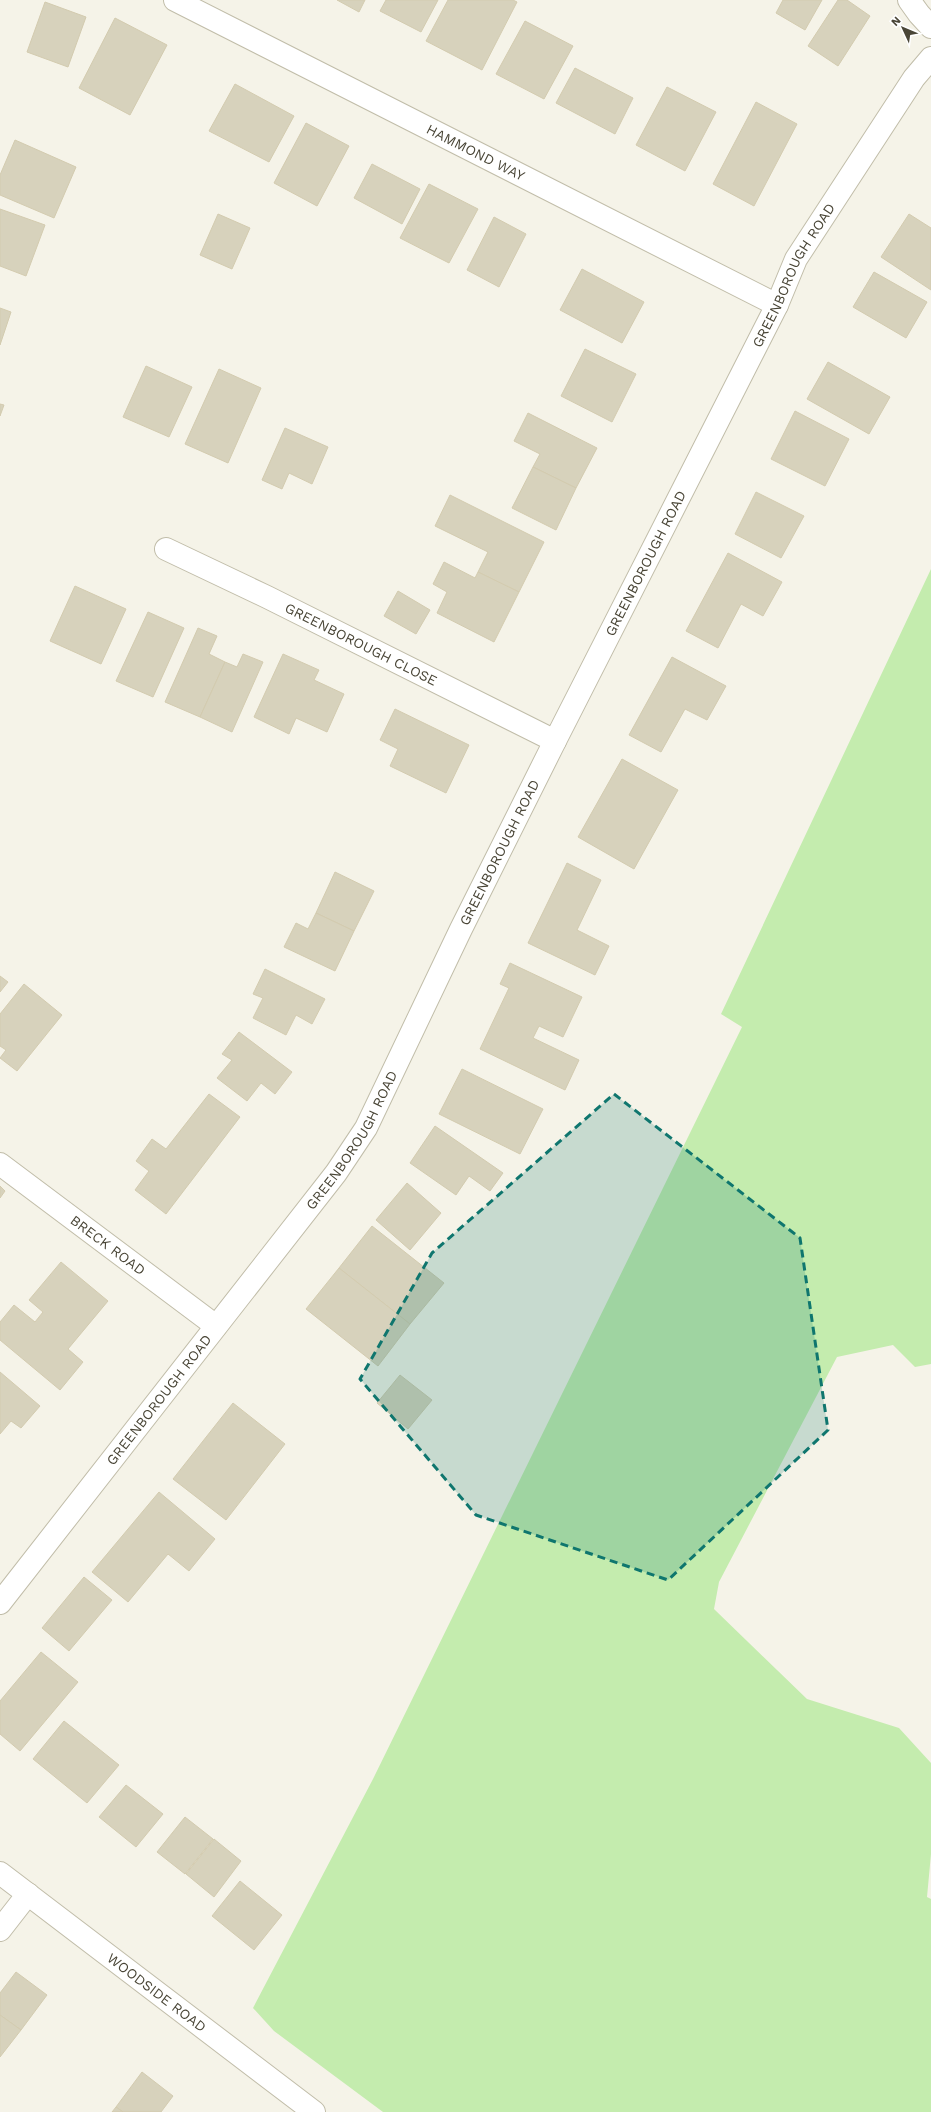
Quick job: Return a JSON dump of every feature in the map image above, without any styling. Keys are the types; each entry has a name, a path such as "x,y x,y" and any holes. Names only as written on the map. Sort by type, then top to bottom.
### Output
{"street":[{"name":"HAMMOND WAY","path":"174,0 776,305"},
{"path":"909,0 931,27"},
{"name":"GREENBOROUGH ROAD","path":"0,1603 336,1173 366,1128 461,929 555,740 776,305 796,259 914,78 931,58"},
{"name":"GREENBOROUGH CLOSE","path":"166,550 267,597 555,740"},
{"name":"BRECK ROAD","path":"0,1164 216,1326"},
{"name":"WOODSIDE ROAD","path":"0,1873 314,2112"},
{"path":"0,1930 28,1894"}],"highlighted area":[{"path":"614,1094 800,1238 828,1430 668,1580 476,1515 360,1379 432,1253"}],"green space":[{"path":"931,569 931,1364 915,1367 893,1345 837,1357 719,1582 714,1609 807,1699 899,1728 931,1763 931,1854 927,1897 931,1899 931,2112 383,2112 274,2031 253,2008 373,1779 742,1027 721,1014"}],"building":[{"path":"337,0 365,0 359,12"},
{"path":"386,0 438,0 421,32 380,11"},
{"path":"448,0 513,0 517,2 482,70 426,41"},
{"path":"783,0 822,0 805,30 776,13"},
{"path":"838,0 847,0 870,16 838,66 808,46"},
{"path":"45,2 86,17 68,67 27,52"},
{"path":"115,18 167,45 130,115 79,88"},
{"path":"525,21 573,46 544,99 496,74"},
{"path":"575,68 633,98 615,134 556,103"},
{"path":"235,84 294,116 269,162 209,131"},
{"path":"667,87 716,112 685,171 636,145"},
{"path":"756,102 797,124 754,206 713,184"},
{"path":"306,123 349,146 317,206 274,183"},
{"path":"15,140 76,167 54,218 0,195 0,175"},
{"path":"372,164 420,189 402,224 354,198"},
{"path":"429,184 478,209 449,263 400,238"},
{"path":"0,209 45,225 26,276 0,266"},
{"path":"218,214 250,228 232,269 200,255"},
{"path":"909,214 931,228 931,290 881,257"},
{"path":"494,217 526,234 499,287 467,270"},
{"path":"582,269 644,302 622,343 560,310"},
{"path":"874,272 927,302 906,338 853,307"},
{"path":"0,308 11,312 0,345"},
{"path":"585,349 636,374 612,422 561,396"},
{"path":"828,362 890,397 869,434 807,399"},
{"path":"146,366 192,387 169,437 123,417"},
{"path":"219,369 261,388 228,463 185,444"},
{"path":"0,404 4,405 0,416"},
{"path":"795,411 849,439 825,486 771,459"},
{"path":"528,413 597,448 576,488 533,467 540,454 514,441"},
{"path":"285,428 328,447 312,484 289,473 282,489 262,480"},
{"path":"533,467 576,488 556,530 512,508"},
{"path":"756,492 804,516 781,558 735,534"},
{"path":"450,495 544,542 519,592 478,572 488,552 435,526"},
{"path":"728,553 782,582 763,616 741,604 718,648 686,631"},
{"path":"444,562 475,578 478,572 519,592 494,642 437,613 447,592 433,584"},
{"path":"75,586 126,609 101,664 50,641"},
{"path":"398,591 430,610 416,634 384,616"},
{"path":"148,612 184,628 153,697 116,681"},
{"path":"198,628 217,636 209,654 225,662 200,717 165,702"},
{"path":"243,654 263,662 232,732 200,717 225,662 237,667"},
{"path":"283,654 319,670 314,680 344,694 327,732 296,718 289,734 254,717"},
{"path":"672,657 726,686 707,720 685,709 661,752 629,735"},
{"path":"395,709 469,745 446,793 390,766 398,749 380,740"},
{"path":"622,759 678,790 634,869 578,837"},
{"path":"567,863 601,880 577,930 609,946 595,975 528,943"},
{"path":"335,872 374,891 354,931 316,913"},
{"path":"316,913 354,931 335,971 284,947 296,923 308,929"},
{"path":"510,963 582,997 563,1037 539,1026 533,1038 579,1060 565,1090 480,1049 509,988 500,984"},
{"path":"265,969 325,999 312,1024 296,1015 286,1035 253,1018 263,998 253,994"},
{"path":"0,976 8,982 0,992"},
{"path":"24,984 62,1015 17,1071 0,1058 6,1050 0,1046 0,1014"},
{"path":"239,1032 292,1072 275,1094 261,1083 247,1101 217,1078 232,1060 222,1054"},
{"path":"462,1069 543,1109 520,1154 439,1114"},
{"path":"209,1094 240,1117 166,1214 135,1190 149,1171 136,1161 152,1139 166,1149"},
{"path":"435,1126 503,1173 490,1191 469,1176 456,1195 410,1163"},
{"path":"407,1183 441,1213 410,1250 376,1220"},
{"path":"0,1186 5,1191 0,1198"},
{"path":"372,1226 444,1283 410,1324 339,1268"},
{"path":"61,1262 108,1301 68,1349 83,1362 60,1390 0,1340 0,1322 14,1305 35,1322 43,1312 29,1300"},
{"path":"339,1268 410,1324 378,1366 306,1309"},
{"path":"0,1372 40,1406 21,1428 11,1421 0,1434"},
{"path":"400,1375 432,1400 408,1429 377,1403"},
{"path":"233,1403 285,1444 226,1520 173,1479"},
{"path":"159,1492 215,1539 189,1571 168,1554 128,1602 92,1572"},
{"path":"84,1577 112,1600 69,1651 42,1628"},
{"path":"41,1652 78,1682 20,1751 0,1734 0,1701"},
{"path":"64,1721 119,1765 87,1803 33,1759"},
{"path":"126,1785 163,1814 136,1847 99,1817"},
{"path":"185,1817 213,1839 185,1874 157,1852"},
{"path":"214,1839 241,1861 214,1897 186,1874"},
{"path":"240,1881 282,1915 254,1950 212,1916"},
{"path":"16,1972 47,1995 21,2030 0,2015 0,1993"},
{"path":"0,2015 21,2030 0,2057"},
{"path":"142,2072 173,2096 161,2112 123,2112 116,2107"},
{"path":"116,2107 123,2112 112,2112"}]}
